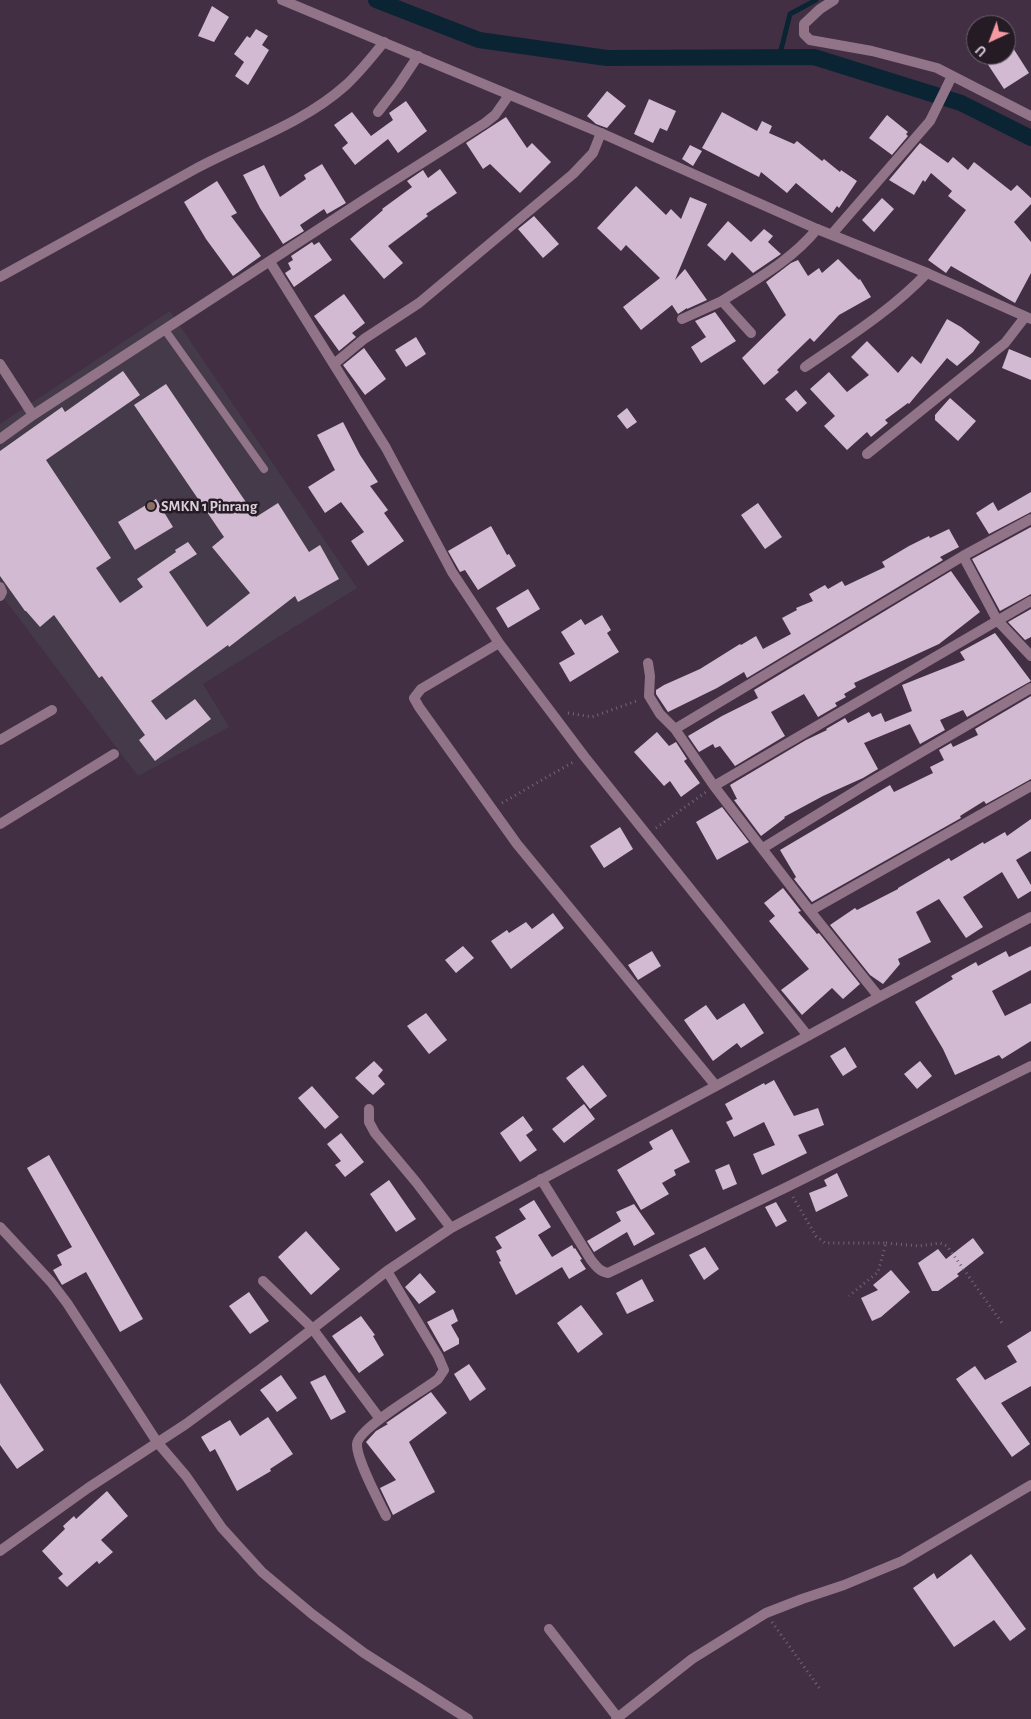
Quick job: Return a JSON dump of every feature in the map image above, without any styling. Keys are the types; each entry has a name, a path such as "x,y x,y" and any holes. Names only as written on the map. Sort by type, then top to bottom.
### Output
{"street":[{"path":"282,0 601,133 818,229 927,273 1028,318 1005,343 867,454"},
{"path":"834,0 820,9 804,24 804,34 810,40 872,51 937,68 951,78 1031,116"},
{"path":"0,277 221,155 294,120 345,85 368,62 384,42"},
{"path":"378,112 402,81 418,56"},
{"path":"832,234 930,121 951,78"},
{"path":"0,439 33,415 485,124 495,115 509,95"},
{"path":"334,364 364,339 419,303 573,174 593,153 601,133"},
{"path":"682,319 722,301 766,274 794,252 818,229"},
{"path":"270,262 386,448 452,572 499,643 584,756 808,1036"},
{"path":"805,368 883,312 913,288 927,273"},
{"path":"722,301 751,334"},
{"path":"0,364 33,415"},
{"path":"675,729 963,556 1031,519"},
{"path":"963,556 997,620 1031,656"},
{"path":"0,587 2,592 0,596"},
{"path":"714,786 1031,601"},
{"path":"499,643 421,689 414,698 517,844 716,1086"},
{"path":"648,663 650,676 649,696 660,714 675,729 714,786 879,997"},
{"path":"763,848 867,784 1031,688"},
{"path":"0,740 52,710"},
{"path":"0,824 114,754"},
{"path":"810,911 1031,786"},
{"path":"0,1551 88,1488 186,1424 387,1271 451,1228 1031,917"},
{"path":"541,1179 591,1260 599,1270 608,1273 787,1188 1031,1066"},
{"path":"369,1109 369,1122 375,1133 451,1228"},
{"path":"0,1227 46,1276 67,1303 157,1442 186,1476 222,1528 262,1572 312,1614 364,1653 468,1719"},
{"path":"386,1516 368,1478 357,1446 358,1439 380,1419 440,1377 444,1370 438,1356 387,1271"},
{"path":"263,1281 312,1328 380,1419"},
{"path":"548,1629 617,1718 692,1659 766,1613 802,1598 844,1585 902,1560 1031,1486"}],"lane":[{"path":"165,330 264,470"}],"path":[{"path":"553,716 562,711 592,717 649,696"},
{"path":"491,809 584,756"},
{"path":"647,835 714,786"},
{"path":"787,1188 816,1236 825,1242 886,1243 919,1246 940,1243 947,1246 1002,1324"},
{"path":"849,1296 878,1272 886,1243"},
{"path":"766,1613 820,1689"}],"shaded area":[{"name":"SMKN 1 Pinrang","path":"170,311 357,588 203,684 229,727 138,776 0,593 0,424"}],"building":[{"path":"212,6 229,17 214,42 198,36"},
{"path":"256,29 268,36 262,45 269,50 248,85 235,76 244,62 234,54 247,36 250,38"},
{"path":"1016,53 1029,73 1004,89 988,65 1016,65"},
{"path":"607,91 626,106 607,128 596,124 587,116"},
{"path":"649,99 676,111 667,131 660,128 653,143 634,134"},
{"path":"406,101 427,131 398,153 388,139 355,165 342,148 348,143 334,125 352,112 371,136 393,120 389,113"},
{"path":"722,112 757,131 762,121 772,126 769,133 794,144 797,141 822,161 824,159 840,172 841,170 857,181 839,208 837,206 832,213 796,183 787,193 761,172 759,177 702,148"},
{"path":"887,115 908,132 906,134 908,136 892,155 869,138"},
{"path":"506,117 527,148 532,143 551,162 520,193 490,164 483,169 466,143"},
{"path":"920,143 948,163 953,157 968,170 974,162 1011,191 1017,185 1031,198 1031,204 1014,222 1031,242 1031,273 1015,303 951,266 946,273 928,260 966,210 948,196 952,191 931,173 925,182 923,180 914,195 889,180"},
{"path":"690,145 702,151 693,166 682,159"},
{"path":"322,164 346,203 327,214 324,209 300,225 304,231 283,244 260,208 243,175 264,165 280,197 306,179 304,175"},
{"path":"440,169 457,193 426,214 428,216 388,246 403,263 384,279 350,239 382,209 412,187 407,181 423,170 428,178"},
{"path":"217,181 237,213 231,216 261,256 233,276 206,239 184,202"},
{"path":"636,186 666,215 671,209 681,219 690,197 707,204 675,280 685,269 707,300 678,314 672,305 641,330 623,307 660,278 626,245 621,251 597,228"},
{"path":"882,198 894,209 874,232 862,220"},
{"path":"534,216 559,244 543,258 518,229"},
{"path":"728,221 751,242 764,229 773,236 768,242 781,254 753,273 732,252 725,261 707,245"},
{"path":"312,242 314,245 319,242 332,260 294,287 285,273 291,269 288,263 293,260 291,256"},
{"path":"838,259 860,279 871,297 839,315 814,342 810,338 777,370 779,372 764,385 742,358 786,315 766,282 798,260 808,276 819,268 822,273"},
{"path":"344,294 365,323 352,333 356,337 339,351 314,316"},
{"path":"715,312 736,341 701,363 691,347 706,337 695,321"},
{"path":"947,319 980,342 973,352 957,366 947,358 909,404 885,420 888,423 871,437 867,432 847,450 824,426 835,416 810,389 829,372 847,392 869,375 851,357 867,341 898,373 912,356 921,364"},
{"path":"416,337 426,354 406,367 395,350"},
{"path":"364,348 386,379 365,395 343,365"},
{"path":"1009,349 1031,358 1031,380 1002,368"},
{"path":"123,371 140,395 46,460 111,558 96,568 120,603 143,587 137,579 188,542 197,554 169,572 207,627 250,593 212,547 224,537 134,405 166,384 256,517 278,503 309,552 320,545 339,579 298,602 295,596 229,647 228,645 151,701 166,720 195,699 211,719 155,761 139,740 145,735 102,676 99,678 54,615 40,627 25,611 0,576 0,451 62,407 65,412"},
{"path":"796,390 807,403 797,412 785,399"},
{"path":"950,398 976,421 958,441 935,420 935,415"},
{"path":"627,408 637,422 627,429 617,416"},
{"path":"343,422 360,455 378,482 370,486 388,510 384,513 404,541 368,566 351,541 364,532 341,502 325,513 308,487 335,470 317,435"},
{"path":"1031,492 1031,512 989,534 976,513 993,502 998,511"},
{"path":"156,499 173,527 135,550 118,522"},
{"path":"758,503 782,537 765,549 741,515"},
{"path":"491,526 507,555 509,554 516,566 478,590 465,570 460,572 448,551"},
{"path":"1031,527 1031,594 1000,611 972,559"},
{"path":"949,529 959,547 940,557 943,560 747,678 744,672 717,688 668,712 656,694 656,690 664,685 700,669 756,636 763,649 791,634 782,618 797,610 796,608 813,601 809,594 825,585 828,589 842,581 845,586 885,567 882,562 909,546"},
{"path":"951,571 980,612 939,644 854,683 856,687 844,694 846,697 835,703 837,706 818,717 804,694 771,712 785,736 735,766 720,746 715,748 713,744 699,752 688,736 758,698 754,690"},
{"path":"528,589 540,609 508,628 496,608"},
{"path":"1031,609 1031,637 1025,640 1008,622"},
{"path":"602,615 611,630 607,633 619,652 570,682 559,663 575,654 561,632 581,619 585,625"},
{"path":"995,633 1031,681 967,717 963,710 940,720 945,730 920,744 910,724 864,743 878,769 784,817 761,836 734,800 737,799 730,785 845,718 848,723 869,712 872,717 881,713 885,722 912,711 902,685 965,660 960,652"},
{"path":"1031,696 1031,779 986,804 984,801 960,816 961,818 812,902 794,879 796,877 780,850 890,785 894,792 933,773 930,767 944,760 939,750 951,743 953,747 978,735 975,729"},
{"path":"657,732 669,746 676,742 687,759 684,761 700,783 681,797 670,781 664,786 634,752"},
{"path":"722,807 749,842 717,860 696,822"},
{"path":"1031,819 1031,851 1016,860 1031,885 1031,891 1018,899 1002,872 963,897 983,927 966,938 939,899 916,912 931,942 898,959 900,964 883,984 870,975 830,925 855,908 857,910 898,889 949,858 951,861 983,842 984,844 1005,832 1007,836"},
{"path":"620,827 633,849 604,868 590,846"},
{"path":"783,888 801,911 798,912 817,934 819,933 860,984 843,999 832,988 802,1015 781,990 809,969 769,921 775,916 764,903"},
{"path":"553,913 564,928 511,969 491,941 507,930 509,933 526,922 532,929"},
{"path":"463,946 474,958 456,973 445,960"},
{"path":"1031,946 1031,970 992,991 1005,1016 1031,1003 1031,1041 1002,1059 999,1055 955,1075 943,1049 915,1002 953,979 951,976 976,962 978,966 1006,951 1009,957"},
{"path":"652,951 661,966 638,980 628,965"},
{"path":"744,1003 764,1033 741,1048 737,1043 713,1061 684,1020 706,1005 717,1020"},
{"path":"426,1013 447,1040 429,1054 407,1026"},
{"path":"845,1047 857,1067 843,1076 830,1056"},
{"path":"374,1061 383,1070 378,1076 385,1084 373,1095 355,1078"},
{"path":"920,1061 932,1076 917,1089 904,1074"},
{"path":"583,1065 607,1096 590,1109 566,1078"},
{"path":"774,1080 794,1116 818,1108 824,1125 798,1135 807,1153 762,1175 753,1154 775,1145 764,1122 734,1137 726,1122 733,1119 725,1104 764,1083 765,1085"},
{"path":"312,1086 339,1117 325,1129 298,1098"},
{"path":"584,1104 595,1119 564,1143 552,1129"},
{"path":"523,1116 533,1130 526,1135 537,1150 520,1162 500,1133"},
{"path":"672,1129 690,1162 674,1170 676,1175 662,1183 669,1194 641,1210 617,1170 653,1149 649,1142"},
{"path":"341,1133 364,1162 345,1177 335,1165 341,1161 327,1144"},
{"path":"49,1155 143,1319 120,1332 86,1272 62,1285 53,1270 62,1265 57,1255 72,1247 27,1168"},
{"path":"729,1164 737,1184 723,1190 715,1170"},
{"path":"837,1173 848,1196 816,1212 809,1193 827,1186 824,1180"},
{"path":"389,1180 416,1219 396,1232 370,1194"},
{"path":"534,1200 551,1227 538,1235 552,1257 572,1245 582,1259 580,1260 586,1269 569,1279 562,1267 516,1295 499,1262 501,1261 496,1251 502,1248 495,1237 526,1219 519,1209"},
{"path":"776,1202 787,1221 776,1227 765,1207"},
{"path":"634,1204 655,1234 634,1246 627,1232 594,1252 587,1241 621,1221 616,1212"},
{"path":"306,1231 340,1269 311,1295 278,1257"},
{"path":"973,1238 984,1253 957,1274 959,1276 938,1291 932,1291 918,1263 938,1249 946,1259"},
{"path":"705,1247 719,1269 704,1280 689,1255"},
{"path":"891,1270 910,1292 881,1317 872,1321 861,1298 878,1290 873,1285"},
{"path":"420,1273 436,1292 419,1304 405,1287"},
{"path":"642,1279 654,1301 627,1314 616,1293"},
{"path":"249,1292 269,1321 250,1334 229,1306"},
{"path":"581,1305 603,1334 578,1353 557,1323"},
{"path":"453,1309 458,1321 451,1325 459,1339 459,1344 444,1352 427,1322"},
{"path":"361,1316 375,1335 373,1336 384,1355 359,1373 332,1336"},
{"path":"1031,1331 1031,1386 1001,1403 1030,1444 1012,1457 956,1379 975,1366 985,1380 1017,1362 1007,1346"},
{"path":"469,1364 486,1389 470,1401 454,1374"},
{"path":"281,1375 297,1398 277,1412 260,1390"},
{"path":"325,1375 346,1412 331,1420 310,1382"},
{"path":"0,1383 44,1450 17,1469 0,1445"},
{"path":"431,1392 447,1413 409,1442 435,1492 393,1515 380,1488 396,1480 366,1442 376,1431 388,1424 386,1423"},
{"path":"268,1417 293,1454 270,1469 271,1471 237,1491 215,1449 210,1452 201,1437 230,1420 240,1436"},
{"path":"107,1491 128,1516 101,1540 113,1552 99,1564 97,1561 67,1587 58,1578 63,1574 42,1551 65,1529 63,1526 74,1516 76,1519"},
{"path":"971,1554 1026,1629 1010,1641 994,1620 954,1647 913,1588 934,1573 937,1579"}],"waterway":[{"path":"376,0 479,40 607,58 814,57 961,103 1031,138"},
{"path":"779,58 790,14 816,0"}],"place":[{"name":"SMKN 1 Pinrang","path":"151,506"}]}
